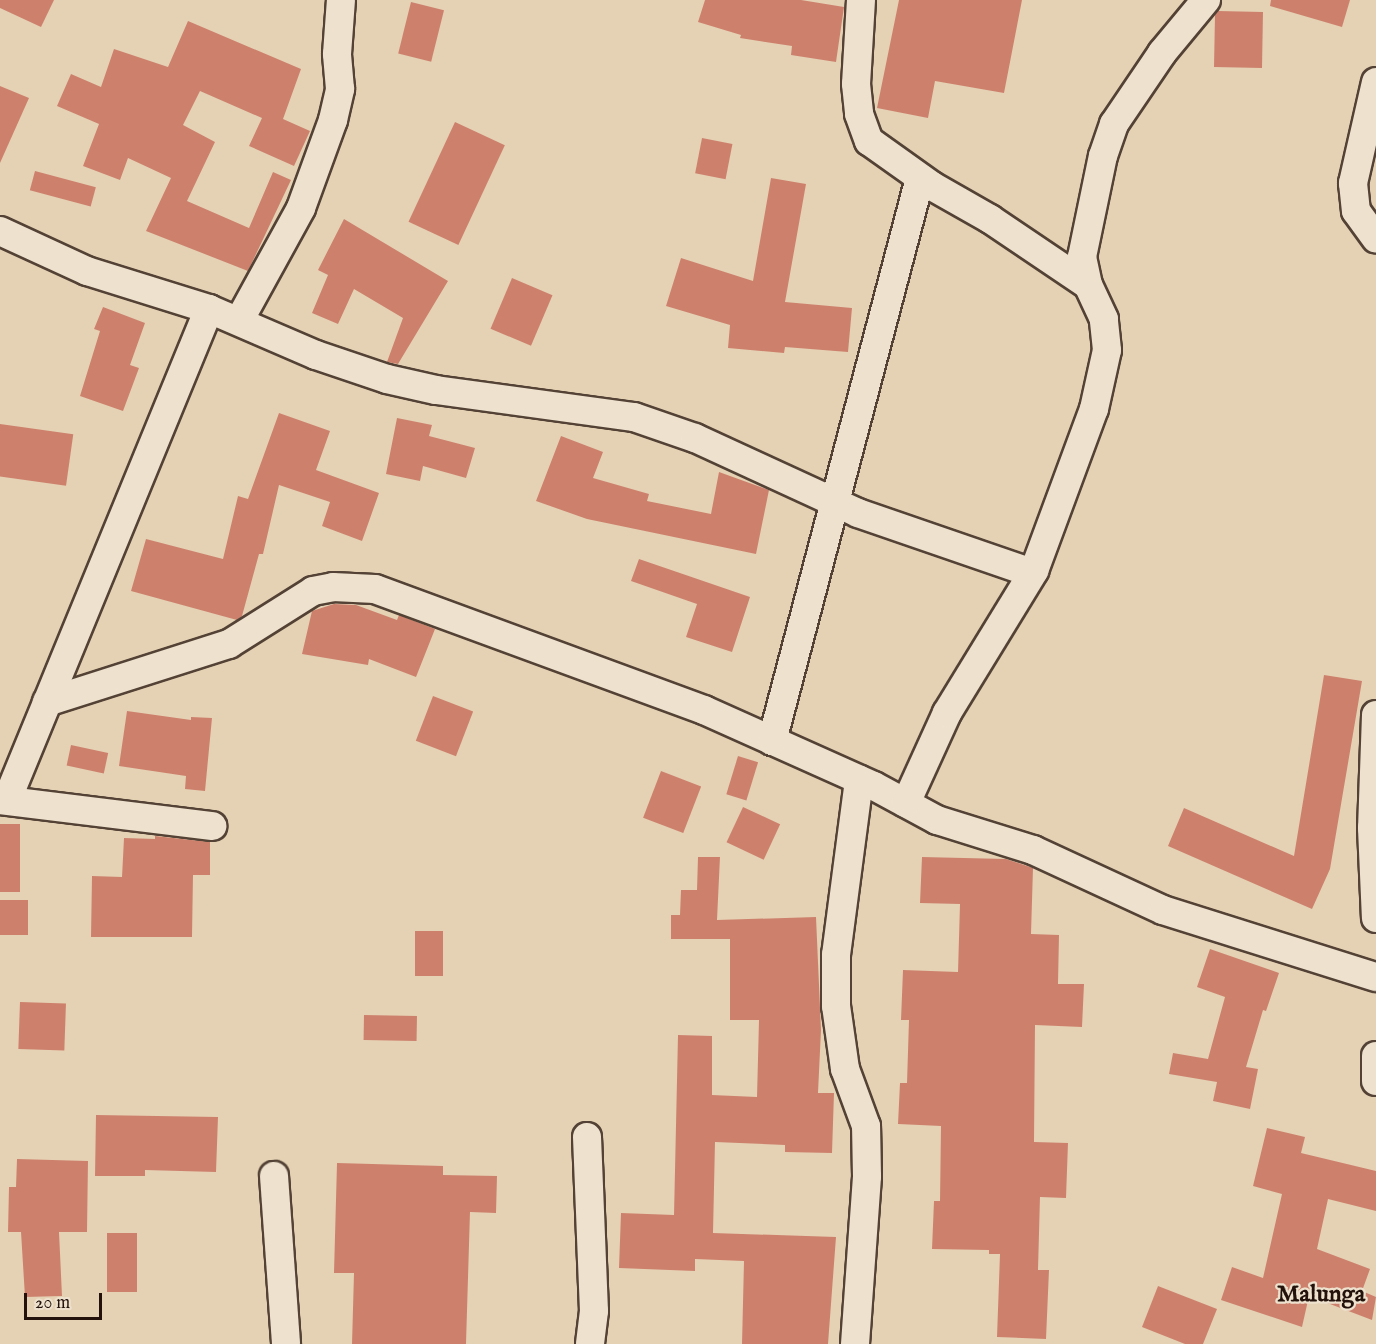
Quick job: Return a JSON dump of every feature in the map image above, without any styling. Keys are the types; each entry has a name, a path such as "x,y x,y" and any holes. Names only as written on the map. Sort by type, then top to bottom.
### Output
{"street":[{"path":"239,321 301,208 333,120 340,89 337,54 342,0"},
{"path":"861,0 856,84 863,129 877,149 920,178 990,219 1088,285"},
{"path":"906,803 924,770 947,713 1032,573 1104,375 1104,319 1088,285 1082,257 1103,156 1114,124 1162,53 1206,0"},
{"path":"1376,82 1353,183 1356,211 1376,239"},
{"path":"772,741 920,178"},
{"path":"0,231 96,275 209,309 316,355 387,379 436,390 634,417 695,438 836,503 902,530 955,544 1032,573"},
{"path":"209,309 47,702 4,800 212,826"},
{"path":"47,702 229,644 313,591 361,588 435,608 586,665 772,741 859,780 937,820 1033,850 1163,910 1376,977"},
{"path":"1376,715 1372,828 1376,918"},
{"path":"855,1344 867,1176 866,1126 846,1069 836,1006 836,955 859,780"},
{"path":"1376,1056 1376,1081"},
{"path":"587,1137 594,1311 590,1344"},
{"path":"274,1176 286,1344"}],"building":[{"path":"0,0 54,0 41,27 0,8"},
{"path":"705,0 801,0 844,7 836,62 791,55 792,46 740,38 741,35 698,22"},
{"path":"899,0 1022,0 1004,93 935,81 928,118 877,108"},
{"path":"1271,0 1350,0 1342,27 1270,6"},
{"path":"411,2 444,10 431,62 398,53"},
{"path":"1218,11 1263,12 1262,68 1214,67 1215,15"},
{"path":"188,21 301,69 283,119 310,131 294,166 249,146 262,118 200,91 183,125 215,142 187,201 249,228 273,172 291,180 248,271 146,231 171,178 128,158 120,180 83,166 99,124 57,106 71,74 101,87 114,49 168,67"},
{"path":"0,86 29,98 0,163"},
{"path":"455,122 505,145 458,245 409,222"},
{"path":"702,138 732,144 726,179 695,173"},
{"path":"35,171 96,187 91,207 30,190"},
{"path":"771,178 806,184 785,302 852,308 848,352 785,347 784,353 728,348 730,325 666,306 681,258 753,281"},
{"path":"344,219 448,281 398,364 387,362 403,318 354,289 338,324 312,313 328,275 318,270"},
{"path":"512,278 553,295 531,346 491,329"},
{"path":"103,307 145,323 130,365 139,368 123,411 80,396 100,331 94,329"},
{"path":"279,413 330,431 316,470 379,493 362,541 322,526 330,502 279,485 263,554 259,554 242,616 237,620 131,591 146,539 223,559 238,496 248,499"},
{"path":"397,418 432,425 429,436 475,448 466,478 423,466 420,481 386,474"},
{"path":"0,424 73,434 66,486 0,477"},
{"path":"561,436 603,452 593,478 649,494 647,501 711,514 719,472 769,490 756,554 587,519 536,501"},
{"path":"639,559 750,597 732,652 686,637 697,604 631,581"},
{"path":"334,604 356,605 397,620 399,615 435,629 416,677 369,659 368,665 302,654 312,611"},
{"path":"1324,675 1362,681 1330,869 1312,909 1168,846 1184,808 1294,856"},
{"path":"433,696 473,711 456,756 416,741"},
{"path":"127,711 191,720 191,717 212,718 205,791 185,789 186,776 119,766"},
{"path":"71,745 108,753 104,773 67,766"},
{"path":"738,756 758,762 746,800 726,794"},
{"path":"661,771 701,786 683,833 643,818"},
{"path":"743,807 780,824 764,860 727,842"},
{"path":"0,824 20,824 20,892 0,892"},
{"path":"155,836 210,842 210,875 193,875 192,937 91,937 92,876 122,877 124,838 155,839"},
{"path":"698,857 720,857 717,920 816,917 821,1030 818,1093 834,1093 832,1153 785,1152 785,1145 715,1142 713,1233 836,1237 828,1344 742,1344 744,1261 695,1259 695,1271 619,1268 621,1213 674,1215 678,1035 712,1036 712,1095 757,1097 759,1020 730,1020 730,939 671,939 671,915 680,915 681,890 697,890"},
{"path":"922,857 1006,859 1033,868 1031,934 1059,935 1058,984 1084,984 1082,1027 1035,1025 1034,1142 1068,1143 1066,1198 1040,1197 1038,1270 1049,1270 1046,1339 997,1337 1000,1254 989,1254 989,1250 932,1249 934,1201 940,1201 941,1126 898,1124 900,1083 907,1083 909,1020 901,1020 903,970 958,972 960,904 920,903"},
{"path":"0,900 28,900 28,935 0,935"},
{"path":"415,931 443,931 443,976 415,976"},
{"path":"1210,949 1279,973 1266,1011 1263,1010 1246,1067 1258,1069 1250,1109 1213,1101 1217,1082 1169,1074 1173,1053 1208,1059 1225,997 1197,987"},
{"path":"20,1002 66,1004 64,1051 18,1049"},
{"path":"364,1015 417,1016 417,1041 364,1040"},
{"path":"96,1115 218,1117 216,1172 145,1170 145,1176 95,1176"},
{"path":"1267,1128 1305,1137 1301,1153 1376,1171 1376,1211 1328,1199 1317,1249 1370,1269 1362,1291 1376,1297 1372,1320 1309,1296 1302,1327 1221,1300 1232,1267 1263,1278 1282,1194 1253,1186"},
{"path":"17,1159 88,1161 87,1232 59,1232 62,1296 25,1297 21,1232 8,1232 9,1187 16,1187"},
{"path":"337,1163 443,1166 443,1175 497,1176 496,1213 470,1212 466,1344 352,1344 354,1273 334,1273"},
{"path":"107,1233 137,1233 137,1292 107,1292"},
{"path":"1158,1286 1217,1309 1203,1344 1185,1344 1142,1327"}],"district":[{"name":"Malunga","path":"1321,1295"}]}
